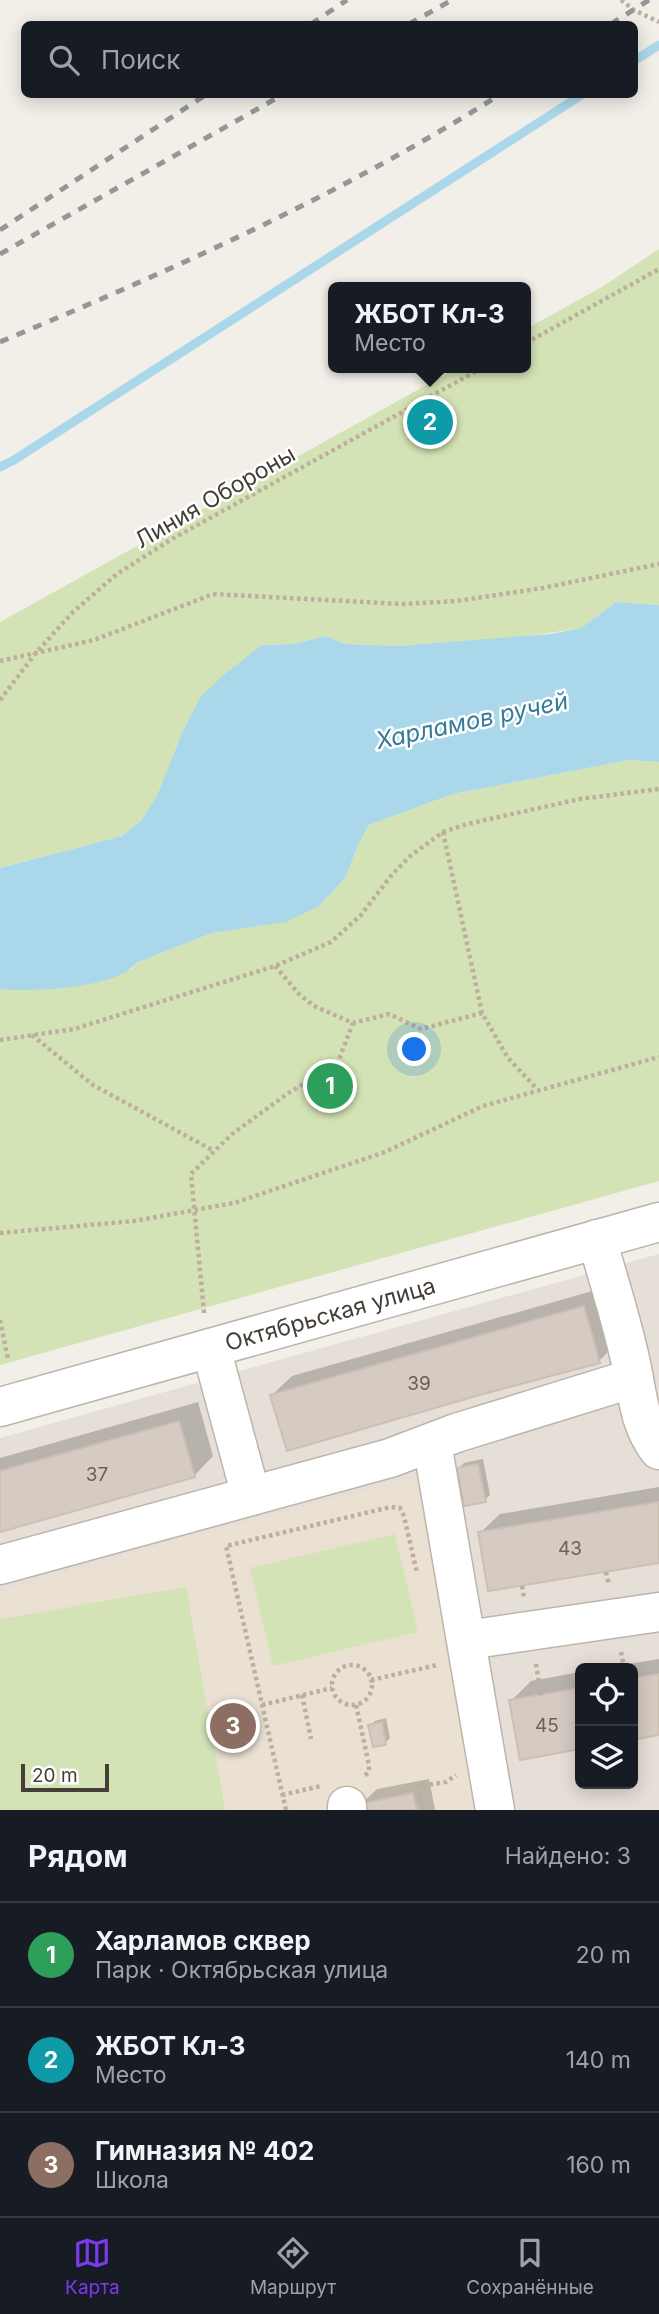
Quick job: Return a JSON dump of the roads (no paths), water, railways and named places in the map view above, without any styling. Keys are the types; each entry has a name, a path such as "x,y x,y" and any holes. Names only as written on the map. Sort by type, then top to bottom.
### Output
{"street":[{"name":"Октябрьская улица","path":"0,1407 207,1331 659,1223"},
{"path":"597,1239 641,1363 641,1415 651,1440 659,1450"},
{"path":"207,1331 251,1496"},
{"path":"0,1566 390,1458 641,1363"},
{"path":"432,1443 495,1810"},
{"path":"467,1640 659,1612"}],"water":[{"name":"Харламов ручей","path":"616,602 659,605 659,762 629,760 453,794 369,825 346,877 319,906 286,922 212,933 136,963 126,972 93,983 52,989 0,989 0,868 122,836 141,821 157,796 183,731 201,696 262,645 293,644 326,636 345,644 397,646 551,634 581,628"}],"waterway":[{"path":"638,58 659,45"},
{"path":"0,467 577,98"}],"railway":[{"path":"316,21 347,0"},
{"path":"414,21 452,0"},
{"path":"616,21 649,0"},
{"path":"0,230 201,98"},
{"path":"0,254 277,98"},
{"path":"0,342 129,287 256,228 380,165 494,98"}],"place":[{"name":"ЖБОТ Кл-3","path":"430,422"},
{"name":"Харламов сквер","path":"330,1086"},
{"name":"Гимназия № 402","path":"233,1726"}]}
